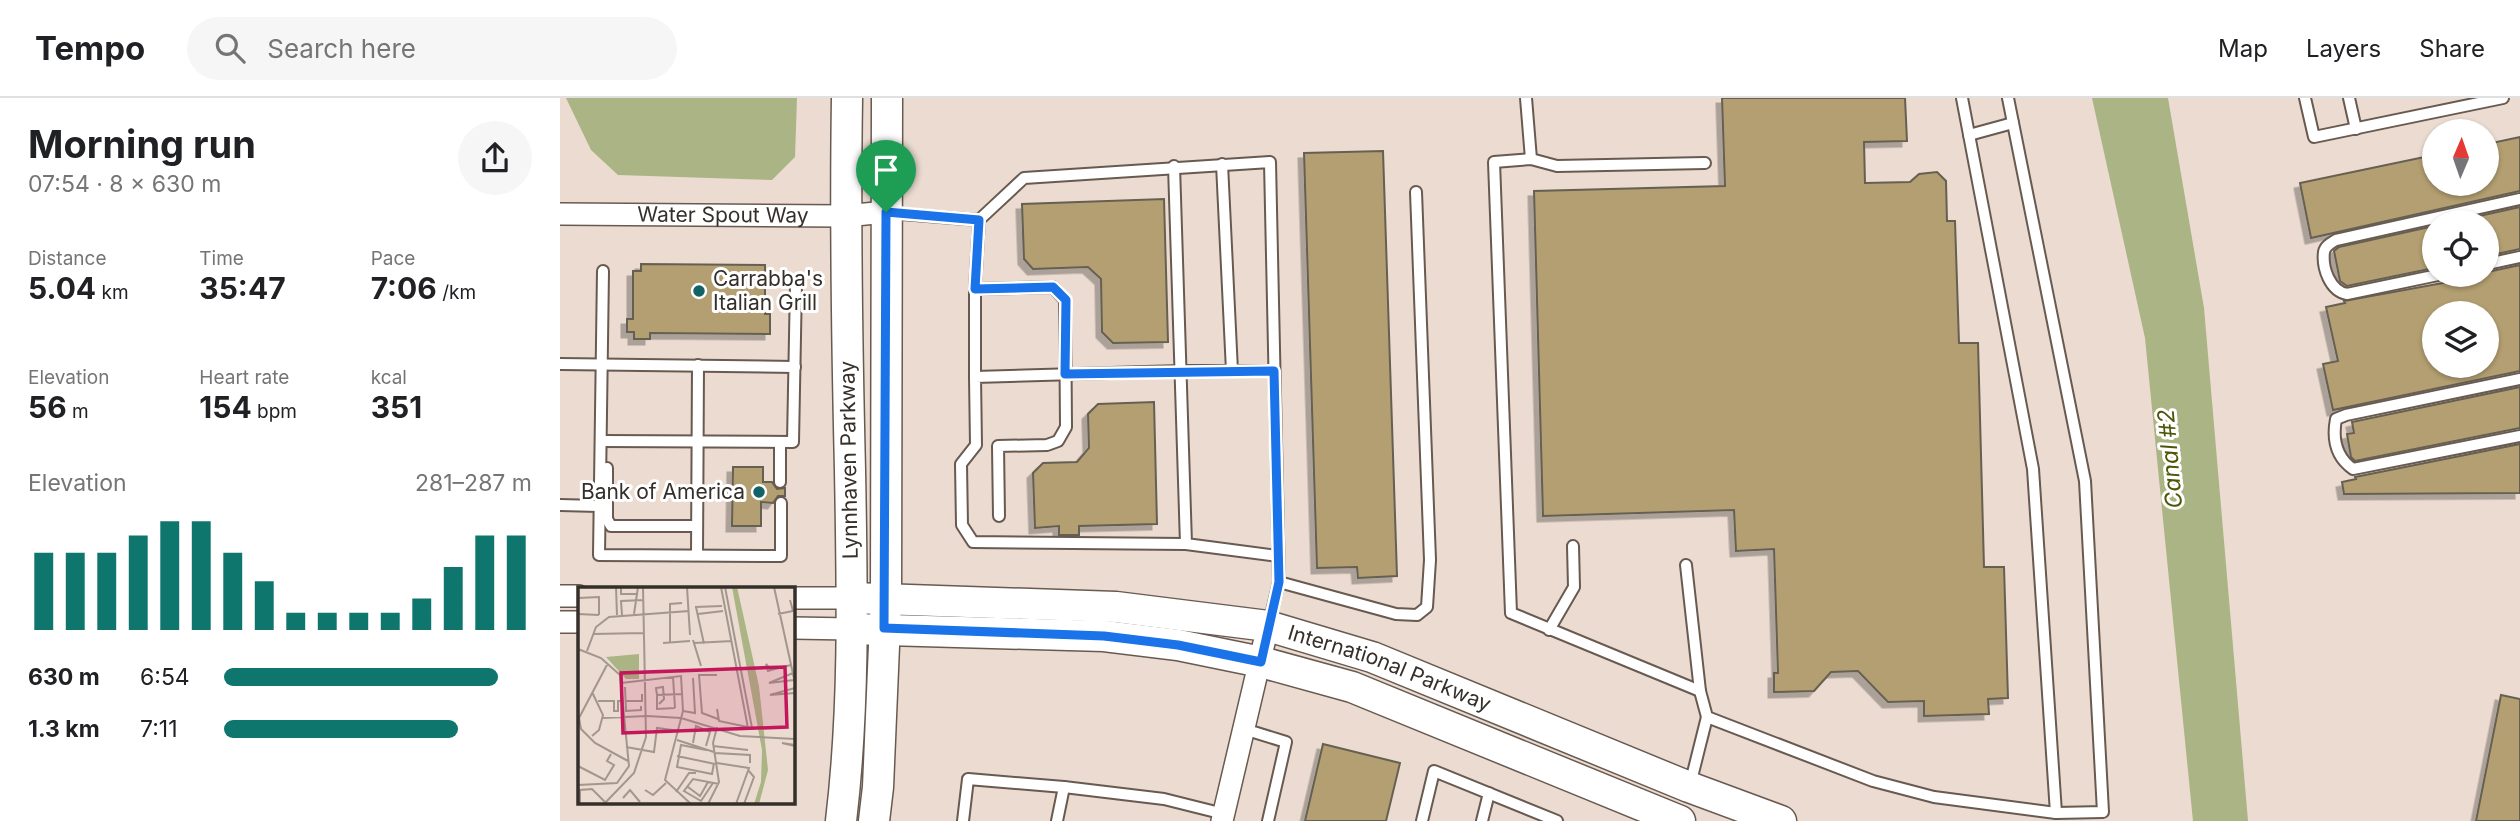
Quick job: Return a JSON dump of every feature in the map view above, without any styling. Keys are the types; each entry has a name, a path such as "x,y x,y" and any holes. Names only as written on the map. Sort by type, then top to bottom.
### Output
{"main road":[{"name":"Lynnhaven Parkway","path":"841,821 850,685 852,598 845,216 847,98"},
{"name":"Lynnhaven Parkway","path":"874,821 878,787 886,599 887,98"},
{"name":"International Parkway","path":"852,598 1116,607 1268,626 1372,657 1781,821"},
{"name":"International Parkway","path":"850,629 1104,636 1178,645 1261,662 1352,687 1680,821"}],"street":[{"name":"Water Spout Way","path":"560,214 845,216 886,212"},
{"path":"560,596 578,596"},
{"path":"794,598 852,598"},
{"path":"560,622 578,622"},
{"path":"1223,817 1268,626"},
{"path":"794,628 850,629"},
{"path":"1680,821 1689,786"}],"lane":[{"path":"1526,98 1531,159"},
{"path":"1962,98 2033,469 2056,813"},
{"path":"1707,717 1873,781 1934,797 2056,813 2102,812 2085,481 2008,98"},
{"path":"2305,98 2315,137 2503,98"},
{"path":"2349,98 2356,128"},
{"path":"1969,135 2013,123"},
{"path":"1700,691 1511,613 1494,162 1531,159 1557,166 1705,163"},
{"path":"1268,626 1279,582 1270,162 1174,166 1024,178 979,220 975,289 976,445 961,464 962,525 973,542 1186,544 1278,556"},
{"path":"1222,164 1232,371"},
{"path":"1174,166 1186,544"},
{"path":"1279,582 1396,614 1417,615 1427,607 1430,560 1416,192"},
{"path":"2471,210 2520,199"},
{"path":"886,212 979,220"},
{"path":"2422,221 2336,240 2327,246 2324,253 2330,285 2338,292 2347,294 2422,278"},
{"path":"2499,261 2520,257"},
{"path":"603,271 599,555 781,556 781,503"},
{"path":"601,440 793,442 796,283"},
{"path":"975,289 1053,287 1066,300 1066,427 1058,442 1046,445 976,445"},
{"path":"560,364 795,367"},
{"path":"696,555 698,365"},
{"path":"975,377 1274,371"},
{"path":"2520,379 2346,415 2336,419 2334,428 2336,448 2342,461 2353,469 2380,466 2520,436"},
{"path":"780,442 780,482"},
{"path":"998,446 999,516"},
{"path":"601,453 607,463 607,519 611,526 697,526"},
{"path":"560,505 599,506"},
{"path":"1549,630 1574,587 1573,545"},
{"path":"1686,565 1700,691 1707,717 1689,786"},
{"path":"1244,729 1286,742 1268,821"},
{"path":"1422,821 1434,771 1558,821"},
{"path":"963,821 968,779 1164,799 1223,817"},
{"path":"1057,821 1064,787"},
{"path":"1482,821 1489,793"}],"water":[{"path":"566,98 797,98 795,157 772,180 618,175 591,150"},
{"name":"Canal #2","path":"2092,98 2168,98 2204,308 2248,821 2193,821 2145,338"}],"building":[{"path":"1722,98 1905,98 1907,141 1864,142 1865,183 1910,182 1919,174 1937,172 1946,181 1947,221 1955,221 1959,343 1978,343 1984,567 2004,567 2008,698 1988,699 1989,714 1924,716 1924,701 1888,702 1858,671 1831,672 1814,691 1774,692 1774,673 1778,673 1774,549 1736,551 1734,510 1543,516 1534,191 1725,186"},
{"path":"2520,137 2520,191 2499,196 2499,141"},
{"path":"1383,151 1397,576 1358,578 1357,567 1317,568 1304,153"},
{"path":"2422,158 2422,196 2498,196 2436,210 2422,210 2422,213 2311,238 2300,183"},
{"path":"1164,199 1168,342 1113,343 1102,332 1101,279 1088,267 1033,269 1024,259 1022,204"},
{"path":"2520,207 2520,249 2499,253 2499,212"},
{"path":"2422,229 2422,270 2347,286 2340,281 2334,251 2339,247"},
{"name":"Carrabba's Italian Grill","path":"641,264 765,265 765,314 770,314 770,334 650,333 650,339 634,339 634,332 627,332 627,319 633,319 633,271 641,271"},
{"path":"2520,265 2520,371 2499,375 2499,301 2422,301 2422,378 2486,378 2333,410 2323,364 2338,361 2326,307 2345,303 2344,301 2422,287 2499,287 2499,269"},
{"path":"2520,387 2520,428 2355,461 2351,457 2347,434 2354,433 2352,422"},
{"path":"1154,402 1157,524 1079,526 1079,535 1059,535 1059,526 1035,528 1033,473 1043,463 1077,462 1089,448 1088,414 1098,404"},
{"path":"2520,444 2520,493 2344,494 2342,482 2356,479 2355,477"},
{"name":"Bank of America","path":"733,467 763,467 763,482 772,482 777,489 785,488 785,496 778,496 773,503 761,502 761,526 732,526"},
{"path":"2501,695 2520,699 2520,821 2476,821"},
{"path":"1323,744 1400,763 1386,821 1305,821"}],"place":[{"name":"Carrabba's Italian Grill","path":"699,291"},
{"name":"Bank of America","path":"759,492"}],"route":[{"path":"886,212 979,220 975,289 1053,287 1066,300 1065,374 1274,371 1279,582 1261,662 1178,645 1104,636 884,628 886,212"}]}
